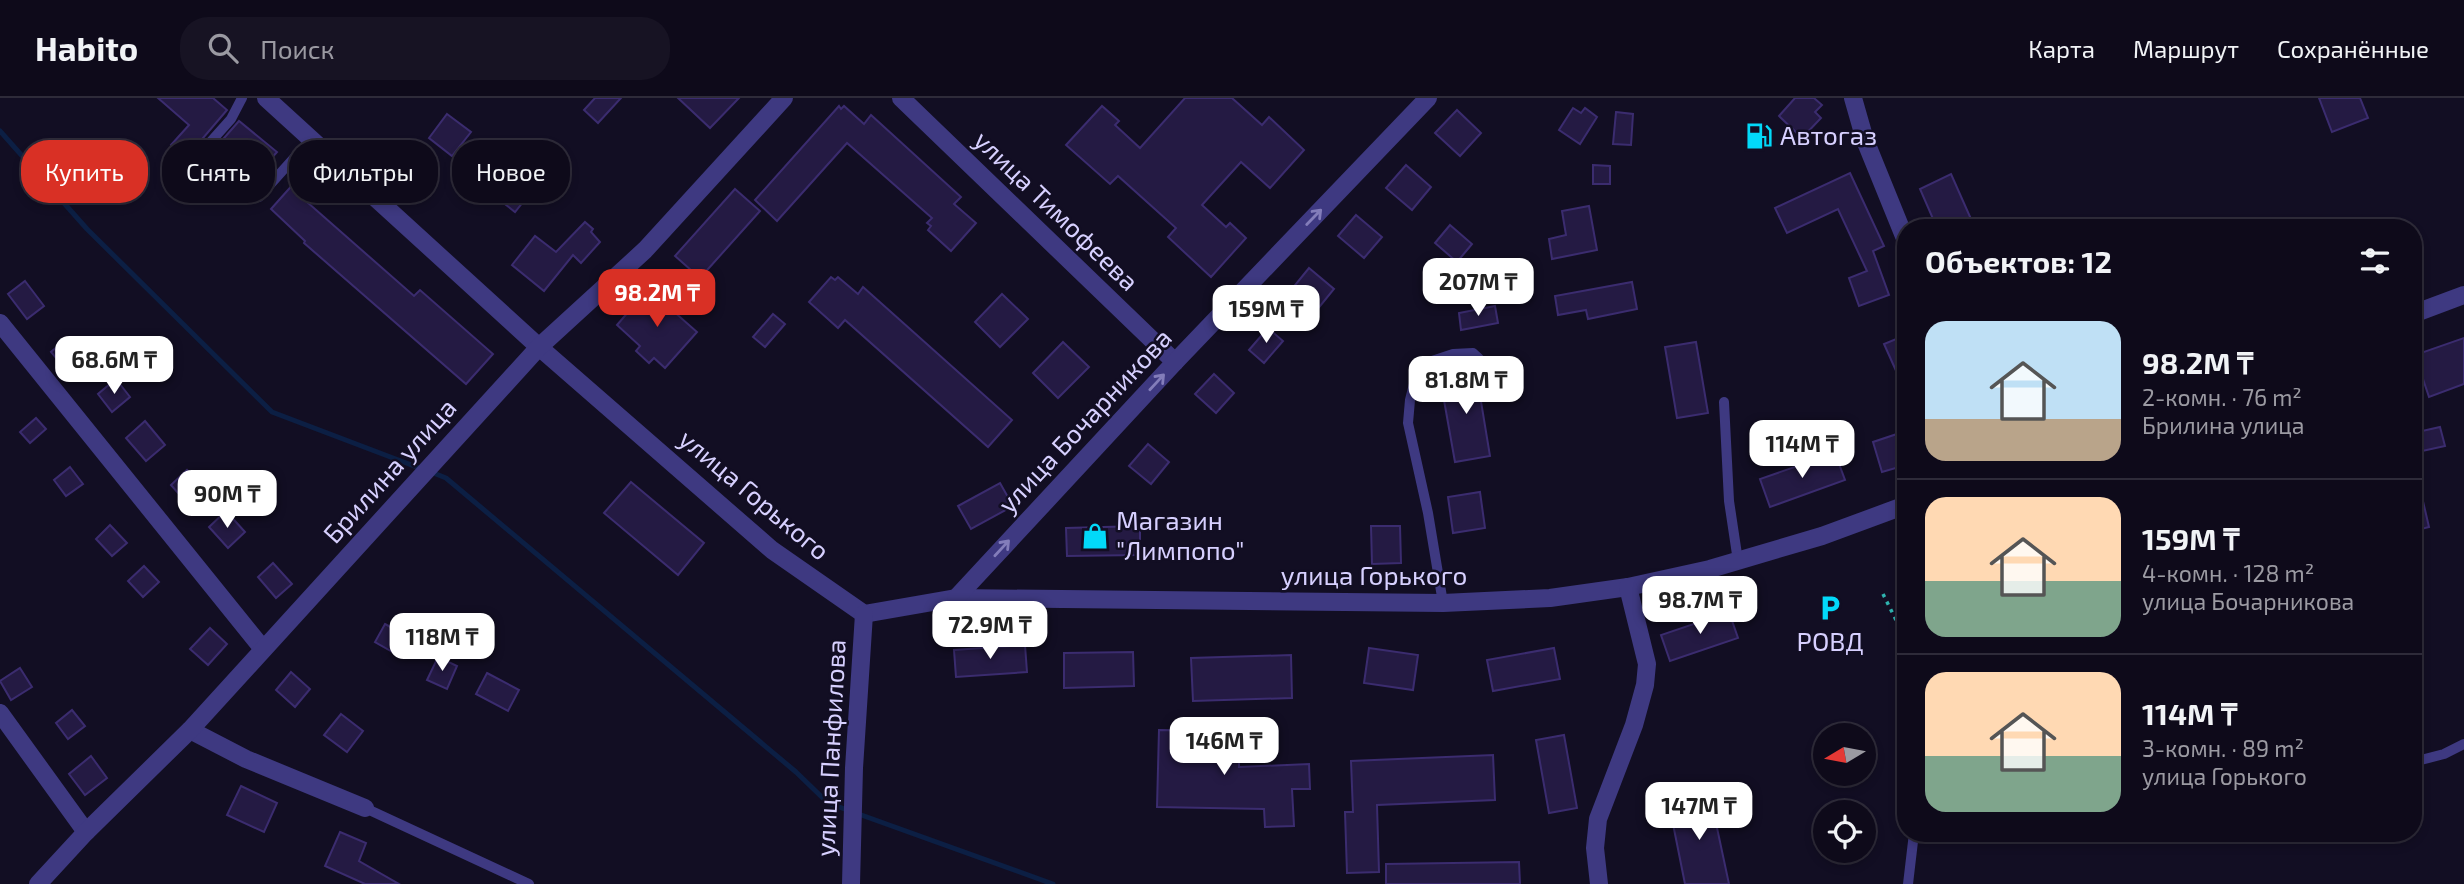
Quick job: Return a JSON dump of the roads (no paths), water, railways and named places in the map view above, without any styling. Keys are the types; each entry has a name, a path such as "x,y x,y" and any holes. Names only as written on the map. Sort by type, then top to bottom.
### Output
{"street":[{"name":"улица Горького","path":"266,98 539,347 772,550 864,614 956,598 1443,603 1550,598 1628,587 1738,561 1822,536 1897,508"},
{"name":"Брилина улица","path":"38,884 86,832 190,730 539,347 645,250 784,98"},
{"name":"улица Тимофеева","path":"901,98 1175,362"},
{"name":"улица Бочарникова","path":"956,598 1175,362 1428,98"},
{"path":"1853,98 1865,140 1897,219"},
{"path":"2422,311 2464,295"},
{"path":"0,323 263,649"},
{"path":"1599,884 1595,848 1598,819 1634,725 1645,685 1647,664 1628,587"},
{"name":"улица Панфилова","path":"851,884 854,768 864,614"},
{"path":"0,713 86,832"},
{"path":"190,730 246,759 365,808"}],"lane":[{"path":"212,140 231,119 242,98"},
{"path":"275,179 311,139"},
{"path":"1443,603 1428,513 1408,423 1410,400 1416,376 1423,365 1453,354 1473,353 1483,362 1493,377 1494,392"},
{"path":"1724,402 1729,501 1738,561"},
{"path":"2422,760 2444,754 2464,744"},
{"path":"365,808 529,884"},
{"path":"1908,884 1913,842"}],"waterway":[{"path":"0,131 87,229 272,412 422,469"},
{"path":"431,472 446,478 796,772 828,803 1053,884"}],"place":[{"name":"Автогаз","path":"1759,136"},
{"name":"Магазин \"Лимпопо\"","path":"1095,536"},
{"name":"РОВД","path":"1830,608"}]}
